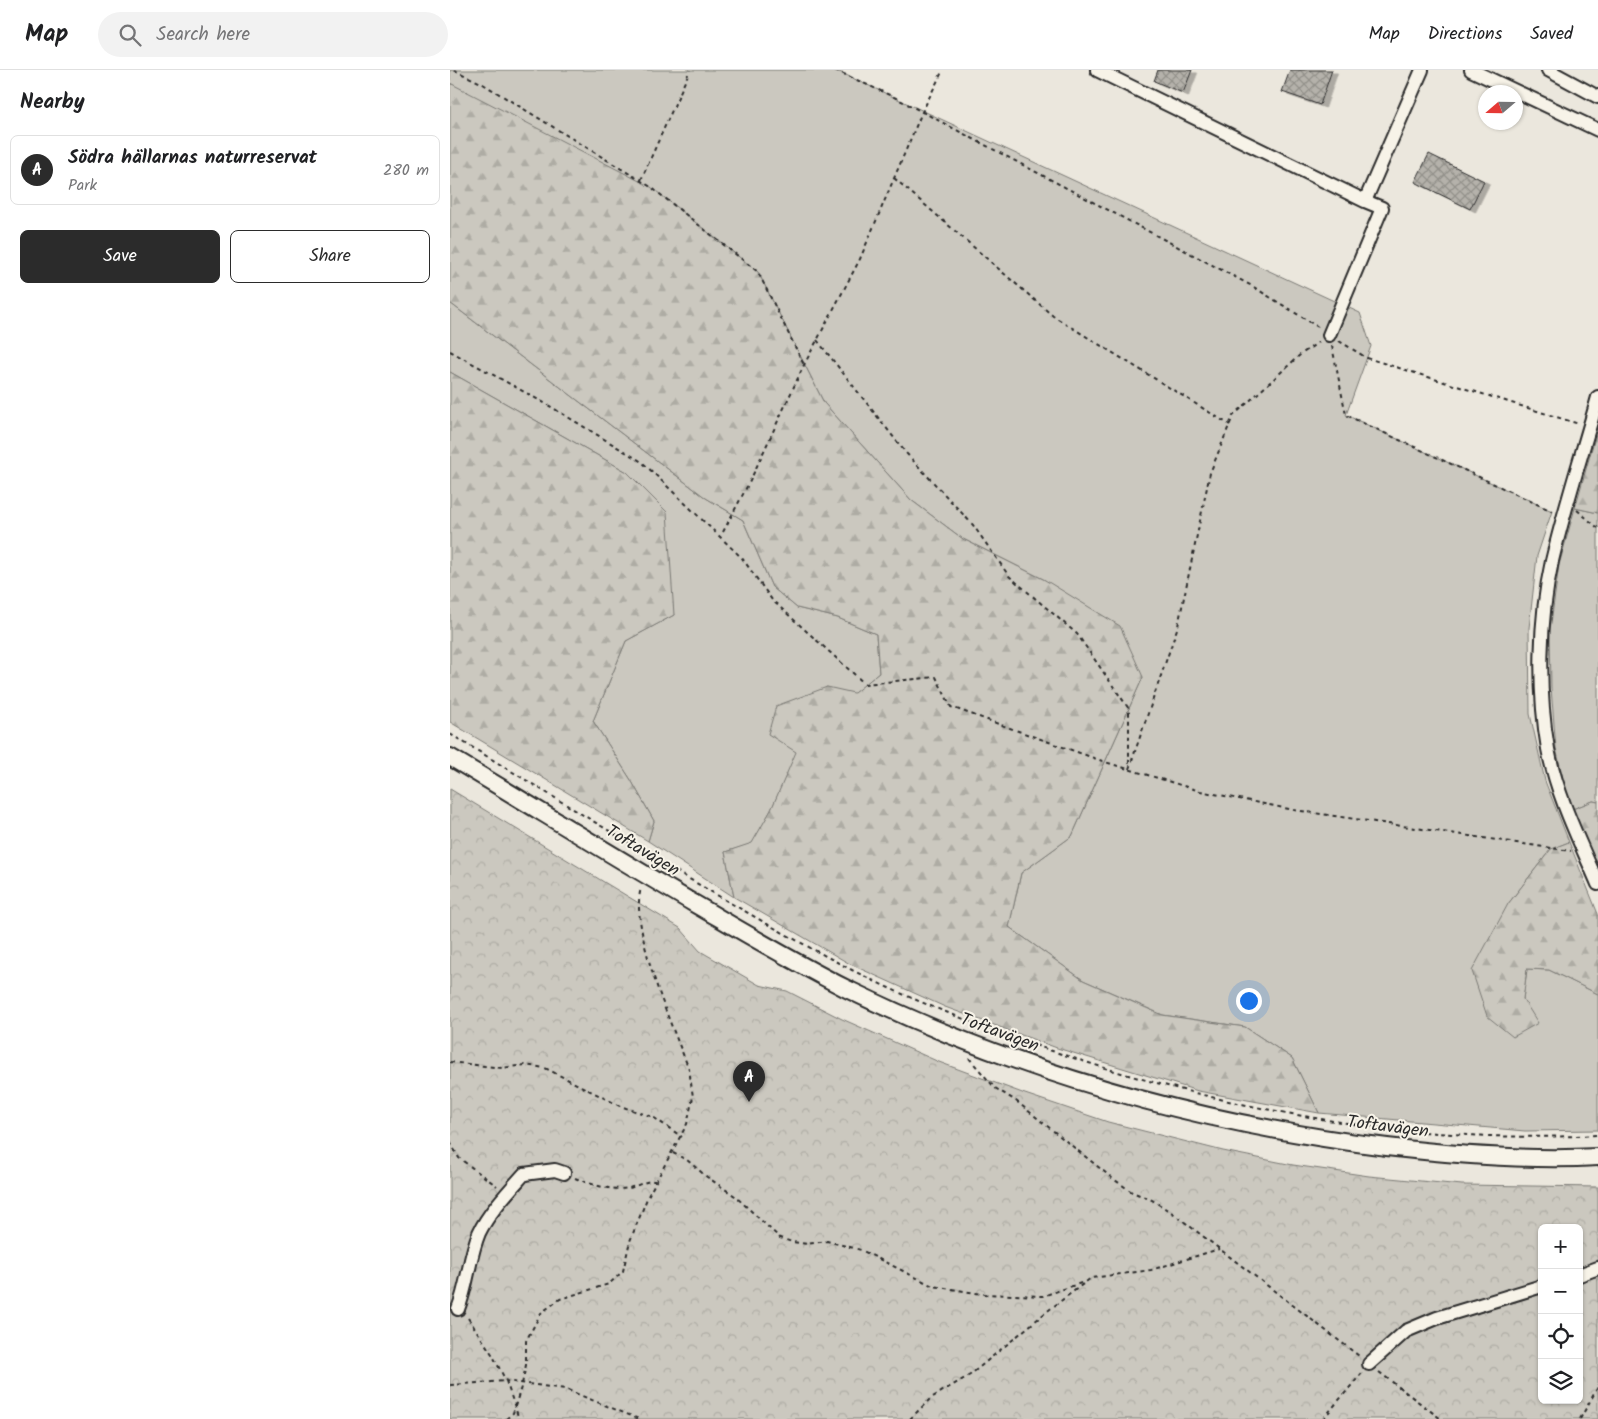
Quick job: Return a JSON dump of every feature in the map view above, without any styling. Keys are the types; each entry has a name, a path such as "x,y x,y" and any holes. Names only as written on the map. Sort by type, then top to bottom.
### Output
{"main road":[{"name":"Toftavägen","path":"450,757 776,951 855,992 952,1036 1090,1085 1234,1122 1308,1136 1422,1151 1483,1155 1598,1158"}],"street":[{"path":"1097,70 1382,208 1329,334"},
{"path":"1365,200 1422,70"},
{"path":"1471,70 1598,130"},
{"path":"1548,70 1598,97"},
{"path":"1598,397 1552,562 1544,626 1542,688 1548,750 1565,808 1598,884"},
{"path":"458,1309 466,1290 480,1233 507,1194 524,1174 555,1170 564,1173"},
{"path":"1583,1273 1598,1268"},
{"path":"1369,1364 1406,1331 1437,1318 1538,1287"}],"path":[{"path":"454,70 483,84 641,180 758,272 804,365"},
{"path":"641,180 690,70"},
{"path":"835,70 922,112 1252,286 1367,358 1590,427"},
{"path":"723,532 750,481 804,365 860,259 922,112 943,70"},
{"path":"894,178 1053,316 1230,424"},
{"path":"1129,769 1178,626 1210,474 1233,416 1301,354 1329,334"},
{"path":"1329,334 1346,415 1565,517"},
{"path":"817,340 906,453 973,525 1009,576 1076,634 1129,709 1129,769"},
{"path":"450,351 548,405 642,462 742,558 772,600 865,684 936,677 951,707 1027,736 1200,791 1294,810 1584,853"},
{"path":"1575,508 1598,528"},
{"path":"450,734 728,902 854,971 941,1011 1054,1052 1197,1095 1340,1122 1446,1132 1559,1137 1598,1134"},
{"path":"506,1419 515,1407 522,1384 526,1366 526,1341 541,1313 560,1300 609,1284 623,1271 630,1241 655,1181 682,1137 690,1112 693,1097 689,1069 654,976 641,926 639,895 645,874"},
{"path":"963,1052 995,1088 1016,1101 1112,1178 1132,1192 1152,1200 1174,1214 1441,1419"},
{"path":"450,1062 502,1068 525,1065 545,1068 559,1077 620,1106 653,1117 682,1137"},
{"path":"450,1142 458,1158 507,1194"},
{"path":"673,1153 687,1160 734,1196 780,1238 792,1242 807,1244 827,1241 860,1250 934,1286 982,1294 1043,1296 1084,1282"},
{"path":"564,1173 595,1185 616,1188 630,1188 655,1181"},
{"path":"910,1419 932,1398 970,1375 1091,1278 1151,1270 1219,1249"},
{"path":"458,1309 477,1329 506,1381 519,1419"},
{"path":"1324,1419 1369,1364"},
{"path":"450,1385 506,1381 565,1390 639,1419"},
{"path":"1580,1419 1598,1387"}],"green space":[{"path":"450,70 835,70 1360,313 1371,346 1346,415 1552,511 1537,556 1529,628 1530,714 1545,781 1569,842 1551,849 1508,904 1523,999 1527,969 1549,970 1598,994 1598,1130 1525,1131 1319,1113 1292,1058 1245,1027 1163,1015 1083,980 1009,927 1021,873 1072,836 1143,677 1045,580 963,539 911,500 824,403 758,272 450,83"},
{"path":"450,83 651,187 758,272 824,403 911,500 963,539 1045,580 1120,626 1143,677 1072,836 1021,873 1009,927 1083,980 1162,1015 1245,1027 1292,1058 1319,1113 1198,1091 1057,1048 945,1007 850,964 734,897 725,852 752,843 771,810 796,752 768,734 776,706 827,687 854,693 879,673 876,634 838,618 797,608 772,587 743,520 706,498 450,303"},
{"path":"450,303 706,498 743,520 772,587 797,608 838,618 876,634 879,673 853,694 826,687 771,810 752,844 725,852 734,897 648,841 654,821 631,780 593,721 626,641 674,615 627,472 450,372"},
{"path":"450,372 627,472 667,512 674,615 626,641 593,721 631,780 654,821 648,841 450,722"},
{"path":"1598,427 1598,513 1575,508"},
{"path":"1575,508 1598,513 1598,802 1593,801 1570,810 1556,748 1551,688 1550,630 1559,565"},
{"path":"450,789 680,928 700,951 759,985 787,991 842,1019 939,1062 1025,1094 1108,1122 1223,1151 1293,1165 1369,1176 1462,1185 1598,1187 1598,1419 450,1419"},
{"path":"1593,801 1598,802 1598,874 1570,810"},
{"path":"1569,842 1598,914 1598,994 1549,970 1527,969 1523,999 1538,1023 1513,1037 1487,1016 1472,971 1508,904 1551,849"}],"building":[{"path":"1158,70 1192,70 1183,93 1154,81"},
{"path":"1290,70 1332,70 1320,105 1282,92"},
{"path":"1429,154 1484,181 1470,209 1415,182"}],"place":[{"name":"Södra hällarnas naturreservat","path":"749,1102"}]}
